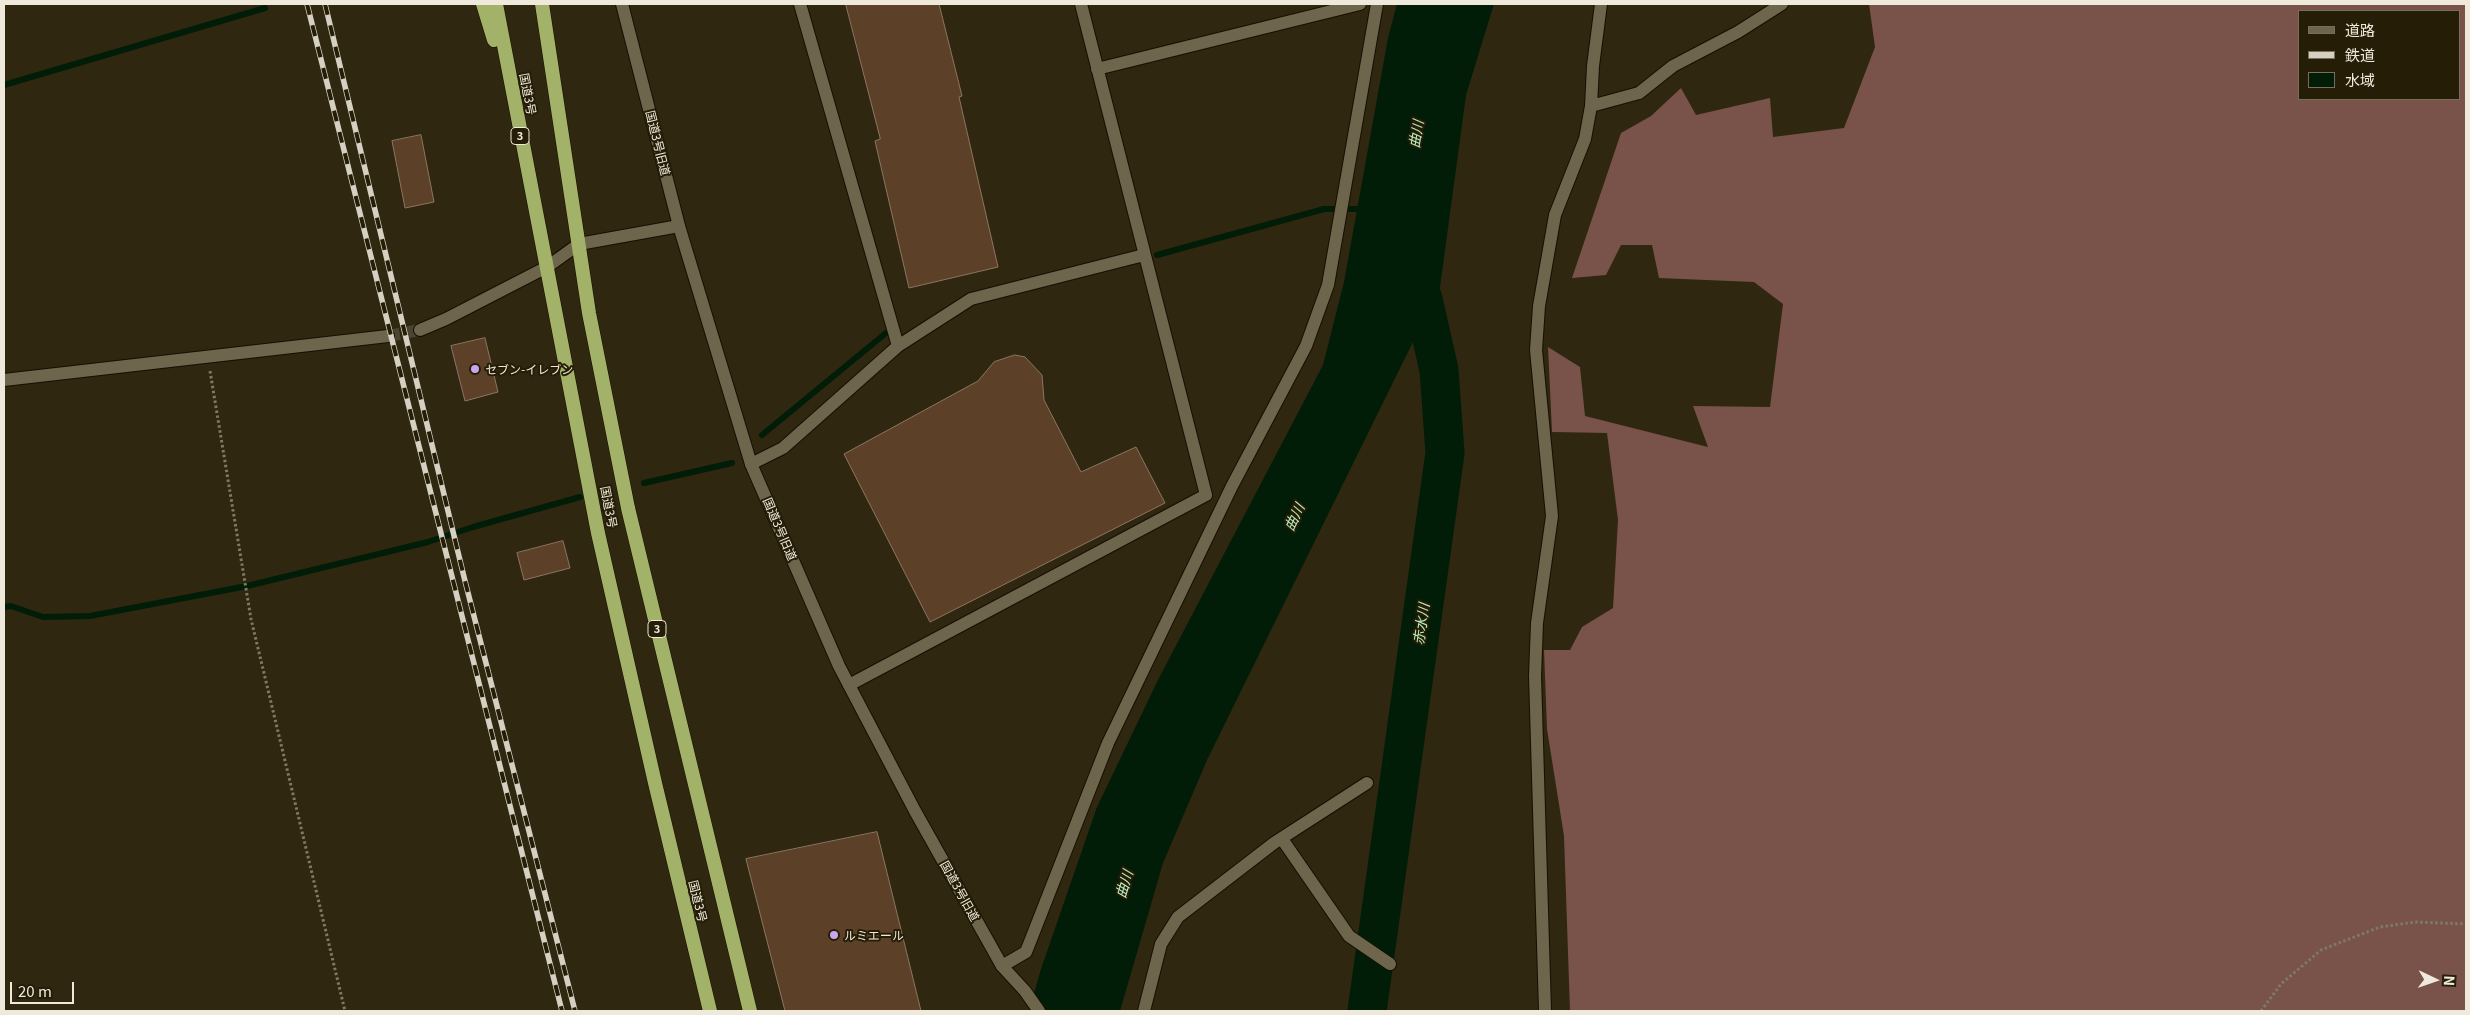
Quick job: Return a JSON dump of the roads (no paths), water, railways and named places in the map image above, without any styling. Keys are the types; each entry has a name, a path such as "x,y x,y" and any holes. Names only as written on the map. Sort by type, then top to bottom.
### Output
{"highway":[{"path":"483,4 513,100"},
{"name":"国道3号","path":"496,4 598,533 654,783 710,1011"},
{"name":"国道3号","path":"542,4 589,313 628,508 750,1011"}],"street":[{"name":"国道3号旧道","path":"622,4 679,226 751,464 849,685 915,811 1002,966 1025,991 1039,1011"},
{"path":"800,4 898,346"},
{"path":"849,685 1206,495 1081,4"},
{"path":"1097,69 1360,4"},
{"path":"1002,966 1026,952 1108,743 1232,486 1306,346 1328,285 1378,4"},
{"path":"1546,1011 1535,676 1537,623 1552,516 1536,350 1539,306 1554,215 1585,139 1591,106 1593,66 1601,4"},
{"path":"1591,106 1639,93 1673,66 1738,32 1782,4"},
{"path":"420,330 446,319 547,267 579,244 679,226"},
{"path":"751,464 783,448 898,346 971,299 1144,255"},
{"path":"4,380 388,336"},
{"path":"1144,1011 1161,944 1178,917 1282,838 1366,784"},
{"path":"1282,838 1349,936 1390,964"}],"water":[{"name":"曲川","path":"1397,4 1494,4 1466,95 1440,287 1207,760 1163,863 1120,1011 1029,1011 1041,969 1097,807 1159,678 1323,365 1344,282 1388,38"}],"waterway":[{"path":"4,85 265,8"},
{"path":"1157,255 1324,209 1364,209"},
{"name":"赤水川","path":"1367,1011 1445,453 1439,370 1423,299 1409,265"},
{"path":"762,435 886,333"},
{"path":"644,483 732,463"},
{"path":"4,607 11,606 43,617 90,616 247,586 428,542 473,527 580,497"}],"tunnel":[{"path":"388,336 420,330"}],"railway":[{"path":"307,4 562,1011"},
{"path":"325,4 465,581 575,1011"}],"place":[{"name":"セブン-イレブン","path":"475,369"},
{"name":"ルミエール","path":"834,935"}]}
